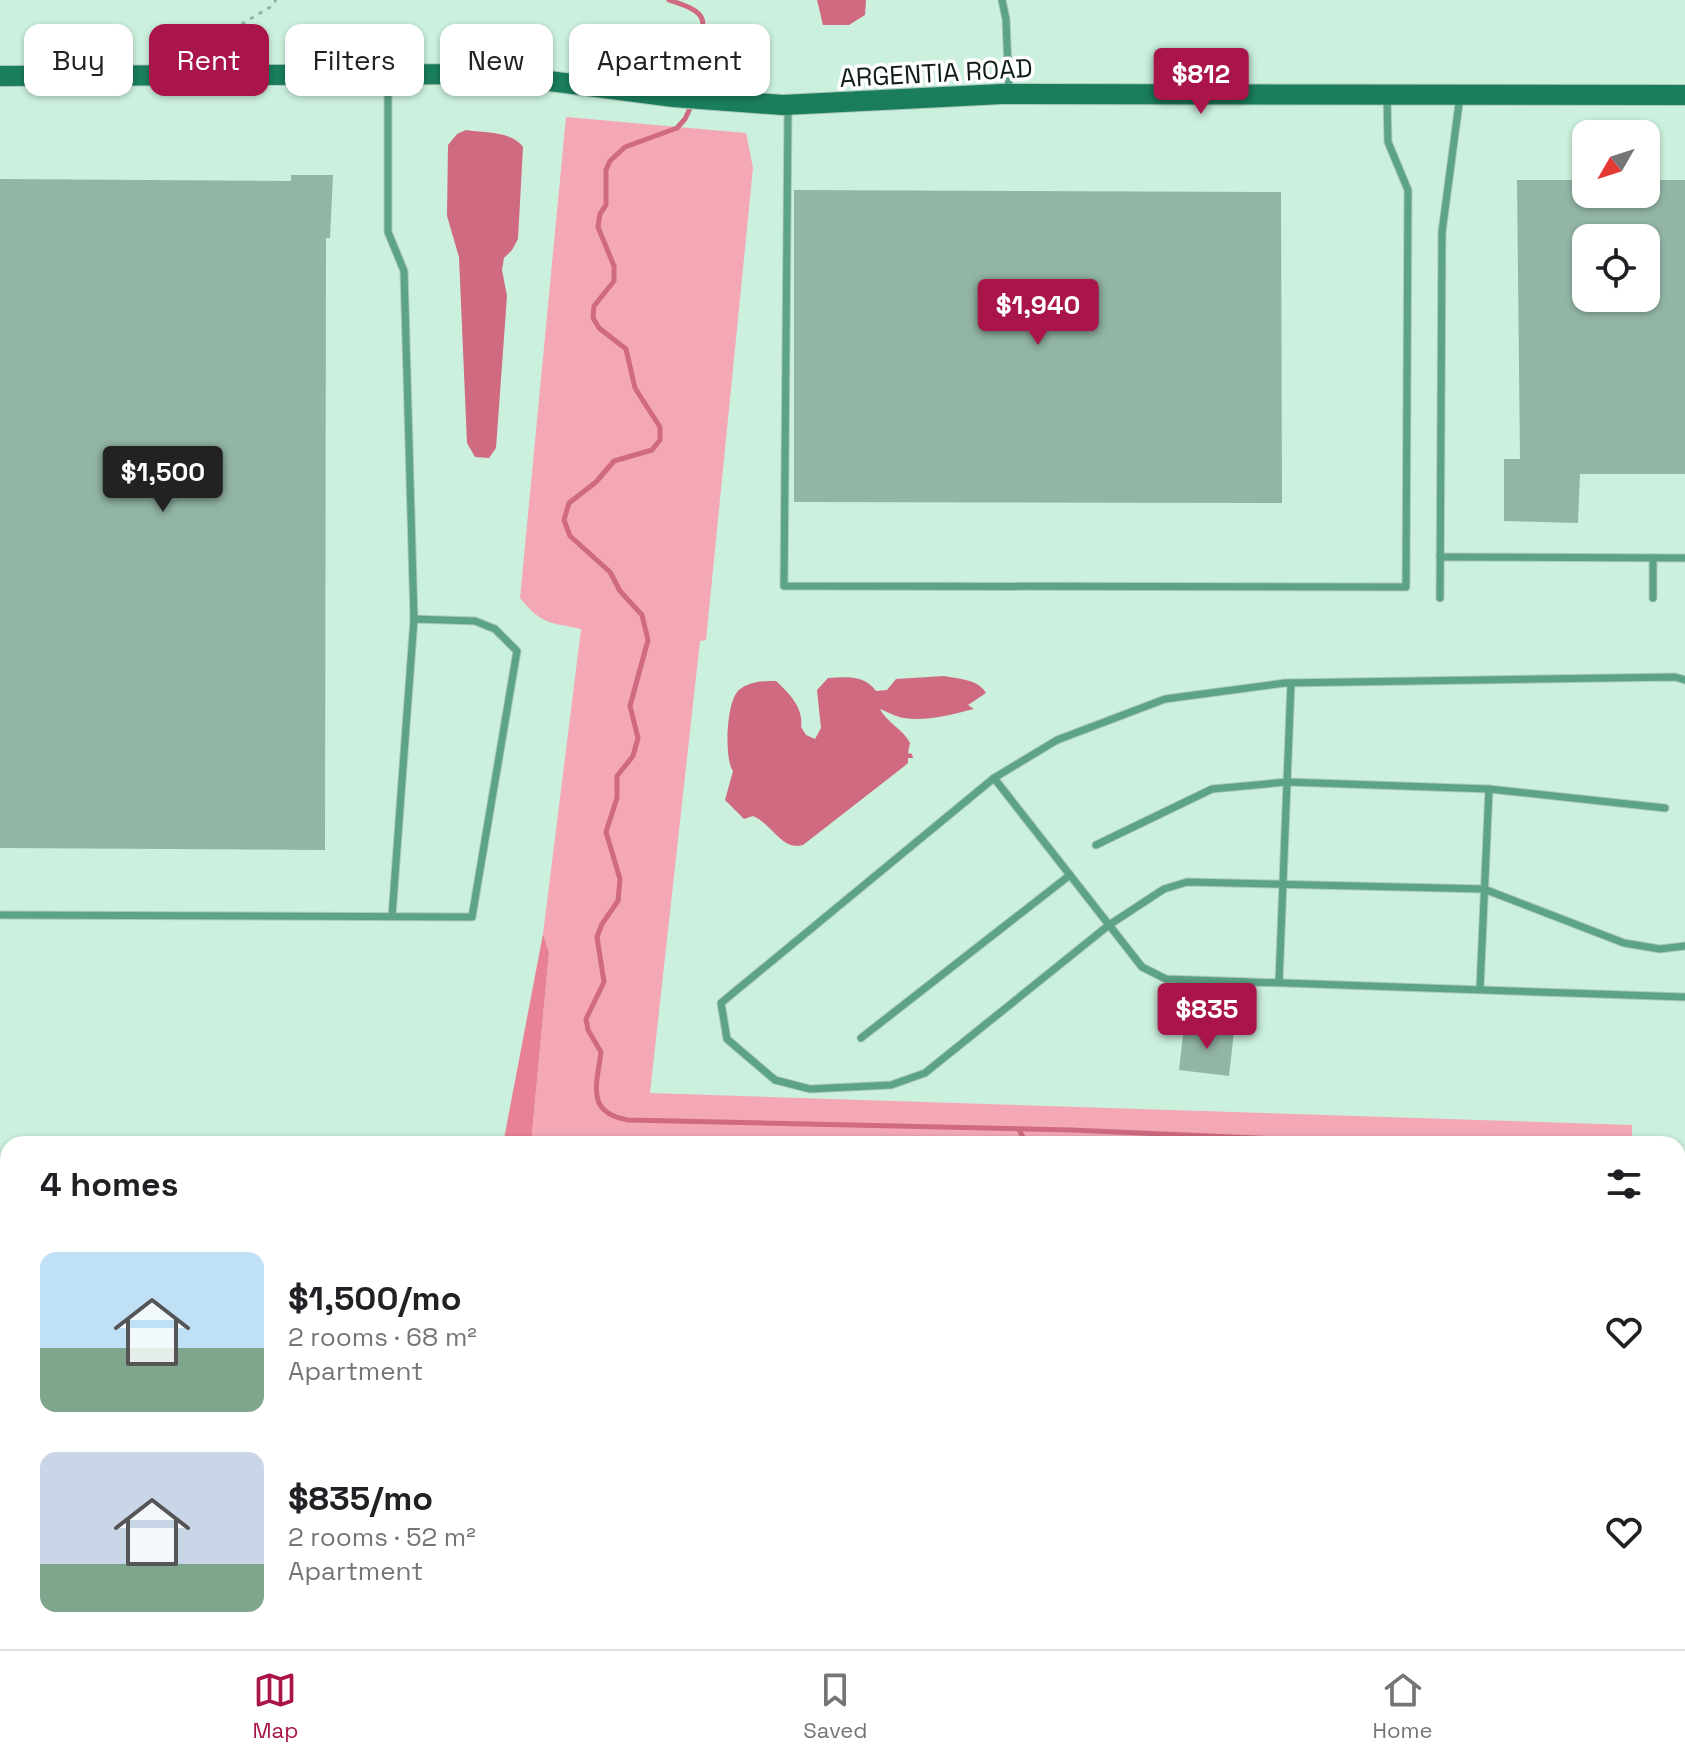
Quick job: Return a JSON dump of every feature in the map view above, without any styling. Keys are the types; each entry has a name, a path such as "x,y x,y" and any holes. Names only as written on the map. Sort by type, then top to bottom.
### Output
{"street":[{"name":"ARGENTIA ROAD","path":"424,74 494,74 674,97 788,105 1009,94 1685,95"},
{"name":"ARGENTIA ROAD","path":"0,76 285,75"}],"lane":[{"path":"1002,0 1006,19 1009,94"},
{"path":"788,105 784,586 1406,587 1408,190 1387,138 1387,94"},
{"path":"1440,598 1442,232 1460,94"},
{"path":"388,96 388,232 404,271 414,619 392,916"},
{"path":"1440,557 1685,558"},
{"path":"1653,558 1653,598"},
{"path":"0,915 472,917 517,651 495,629 475,621 414,619"},
{"path":"1685,680 1675,677 1291,683 1165,699 1057,740 994,778 721,1003 727,1039 775,1080 810,1089 891,1085 925,1073 1109,925 1164,889 1187,882 1484,889 1624,943 1660,949 1685,946"},
{"path":"1279,982 1291,683"},
{"path":"994,778 1142,967 1166,979 1685,997"},
{"path":"1096,845 1212,789 1287,782 1489,789 1665,808"},
{"path":"1480,988 1489,789"},
{"path":"861,1038 1070,875"}],"path":[{"path":"242,24 272,6 276,0"}],"shaded area":[{"path":"817,0 866,0 865,15 849,25 823,25"},
{"path":"566,117 746,133 753,168 706,640 700,641 650,1093 1632,1125 1632,1136 532,1136 549,952 543,934 581,629 547,621 520,598"},
{"path":"466,130 505,135 523,147 518,239 504,258 502,270 507,296 496,448 489,458 475,457 467,443 459,257 447,216 448,145 457,134"},
{"path":"944,676 973,682 986,693 968,705 974,709 940,717 904,718 880,709 907,738 910,743 908,753 913,758 908,758 908,763 902,768 803,845 783,841 753,816 744,819 725,800 733,771 728,755 729,717 735,696 743,687 757,682 776,681 798,707 801,727 806,735 815,739 821,728 817,690 828,678 861,680 876,691 887,690 896,679"},
{"path":"543,934 549,952 532,1136 505,1136"}],"building":[{"path":"291,175 333,175 330,238 326,238 325,850 0,848 0,179 291,181"},
{"path":"1517,180 1572,180 1572,208 1660,208 1660,180 1685,180 1685,474 1580,474 1578,523 1504,521 1504,459 1520,459"},
{"path":"794,190 1281,192 1282,503 794,502"},
{"path":"1184,1026 1234,1031 1229,1076 1179,1070"}],"waterway":[{"path":"669,0 694,10 702,18 703,24"},
{"path":"692,104 677,128 625,147 610,161 606,170 606,205 600,214 598,227 614,266 614,281 594,306 593,318 599,328 626,349 635,388 660,427 660,440 652,450 614,461 596,482 569,503 564,520 570,536 610,572 620,591 642,615 648,640 630,706 638,738 633,756 617,776 617,798 606,832 620,879 618,901 597,937 604,982 586,1019 588,1030 601,1052 596,1086 600,1104 605,1111 628,1120 1211,1136"},
{"path":"1019,1129 1022,1136"}]}
